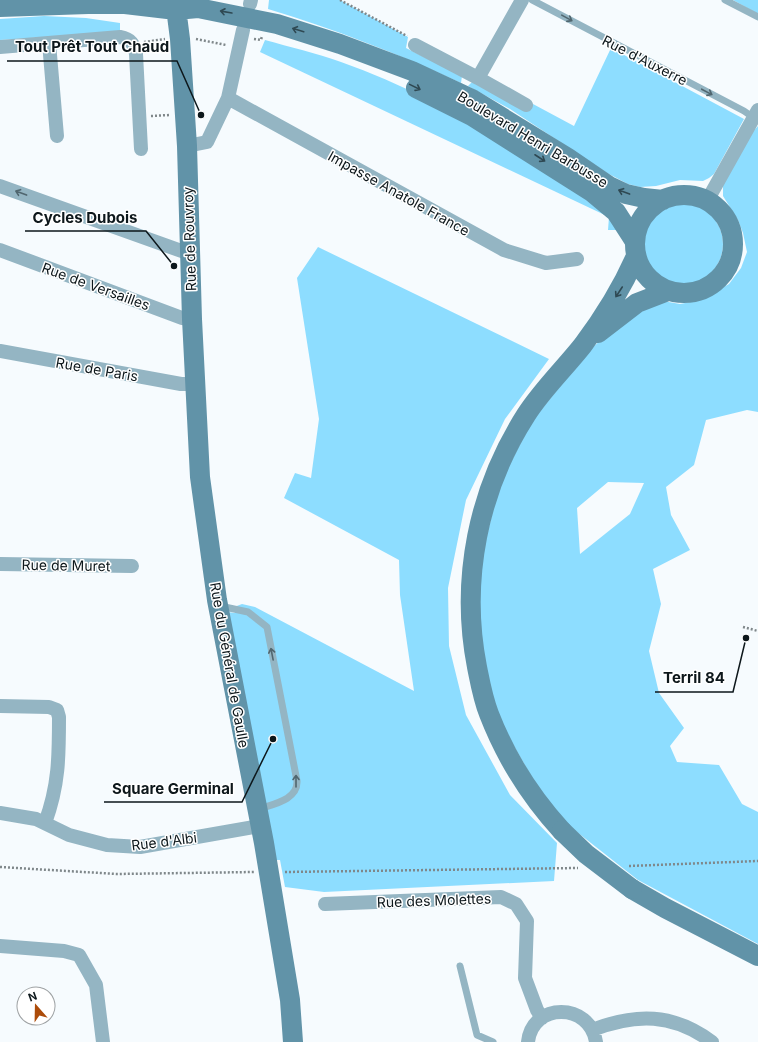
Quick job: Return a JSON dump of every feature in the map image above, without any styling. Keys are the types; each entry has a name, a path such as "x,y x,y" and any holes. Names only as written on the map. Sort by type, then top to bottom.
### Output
{"main road":[{"name":"Boulevard Henri Barbusse","path":"0,7 49,4 175,5 235,14 290,28 375,56 412,71 472,99 561,154 609,186 626,194 663,200"},
{"name":"Boulevard Henri Barbusse","path":"175,5 195,21 242,35 330,53 357,62 446,102 516,143 605,202 626,226 635,248"},
{"name":"Rue de Rouvroy","path":"175,5 180,39 187,146 194,384 200,477"},
{"path":"635,248 640,268 647,278 668,291 688,293 708,287 724,273 729,264 733,243 728,223 716,207 696,196 685,195 663,200 654,205 640,220 635,248 622,288 583,345 545,389 526,414 511,439 496,470 478,533 470,597 475,659 488,712 510,759 522,782 540,806 562,831 586,854 632,888 665,908 758,956"},
{"path":"583,345 637,303 668,291"},
{"name":"Rue du Général de Gaulle","path":"200,477 218,605 269,872 290,1000 293,1042"}],"street":[{"path":"478,78 522,0"},
{"path":"187,146 207,142 228,98 242,35"},
{"path":"0,47 120,37 127,38 134,45 142,149"},
{"path":"49,43 57,136"},
{"path":"415,45 526,105"},
{"name":"Impasse Anatole France","path":"228,98 504,250 546,263 577,260"},
{"path":"707,201 757,116"},
{"path":"0,186 190,254"},
{"name":"Rue de Versailles","path":"0,250 182,318 192,319"},
{"name":"Rue de Paris","path":"0,351 181,384 194,384"},
{"name":"Rue de Muret","path":"0,564 132,566"},
{"path":"0,706 49,707 57,710 59,717 59,764 51,806 45,823"},
{"name":"Rue d'Albi","path":"0,813 45,823 69,835 107,845 140,847 258,818"},
{"name":"Rue des Molettes","path":"325,904 501,897 516,904 527,921 525,978 537,1010 542,1018"},
{"path":"0,946 64,951 79,955 96,985 103,1042"},
{"path":"528,1042 531,1031 542,1018 557,1012 573,1013 587,1022 594,1036 634,1018 646,1017 681,1023 698,1032 712,1042"}],"lane":[{"name":"Rue d'Auxerre","path":"532,0 744,111 757,116"},
{"path":"725,0 758,17"},
{"path":"218,605 248,612 267,627 297,781 297,786 293,795 283,800 258,818"},
{"path":"460,966 477,1035 493,1042"}],"path":[{"path":"340,0 412,39 415,45"},
{"path":"134,45 159,39 196,39 230,46 232,38 242,35 246,41 250,39 261,40"},
{"path":"140,117 185,114"},
{"path":"743,627 758,631"},
{"path":"626,866 758,861"},
{"path":"0,867 117,874 579,868"}],"shaded area":[{"path":"269,0 340,0 408,37 406,48 462,76 461,83 366,43 318,25 268,9"},
{"path":"733,0 758,0 758,14"},
{"path":"44,16 86,18 120,23 120,32 0,40 0,19"},
{"path":"265,40 341,62 368,72 422,96 499,138 579,189 608,211 622,230 608,230 609,217 260,52"},
{"path":"611,48 744,119 714,174 709,178 703,181 680,180 656,186 640,187 628,184 607,173 510,109 468,86 472,82 528,111 533,104 574,126"},
{"path":"758,126 758,412 747,410 706,420 694,465 666,487 671,515 690,550 653,569 661,604 649,651 659,693 684,728 670,746 677,762 719,765 742,804 758,812 758,944 638,880 568,825 546,802 499,720 481,656 479,568 499,486 517,450 533,420 586,354 611,330 638,309 663,301 680,304 696,301 729,284 741,268 747,252 743,233 738,220 723,196 723,185 749,136","holes":["608,482 644,483 630,514 580,554 577,508"]},
{"path":"682,203 698,206 711,215 720,228 723,244 720,260 711,273 698,282 682,285 666,282 653,273 644,260 641,244 644,228 653,215 666,206"},
{"path":"318,247 549,359 505,419 466,500 448,588 449,646 466,715 510,795 557,843 554,881 324,892 285,887 280,860 276,860 227,612 235,613 234,607 242,604 255,607 414,691 400,595 399,560 284,498 295,473 311,478 319,419 297,278"}],"place":[{"name":"Tout Prêt Tout Chaud","path":"201,115"},
{"name":"Cycles Dubois","path":"174,266"},
{"name":"Terril 84","path":"746,638"},
{"name":"Square Germinal","path":"273,739"}]}
